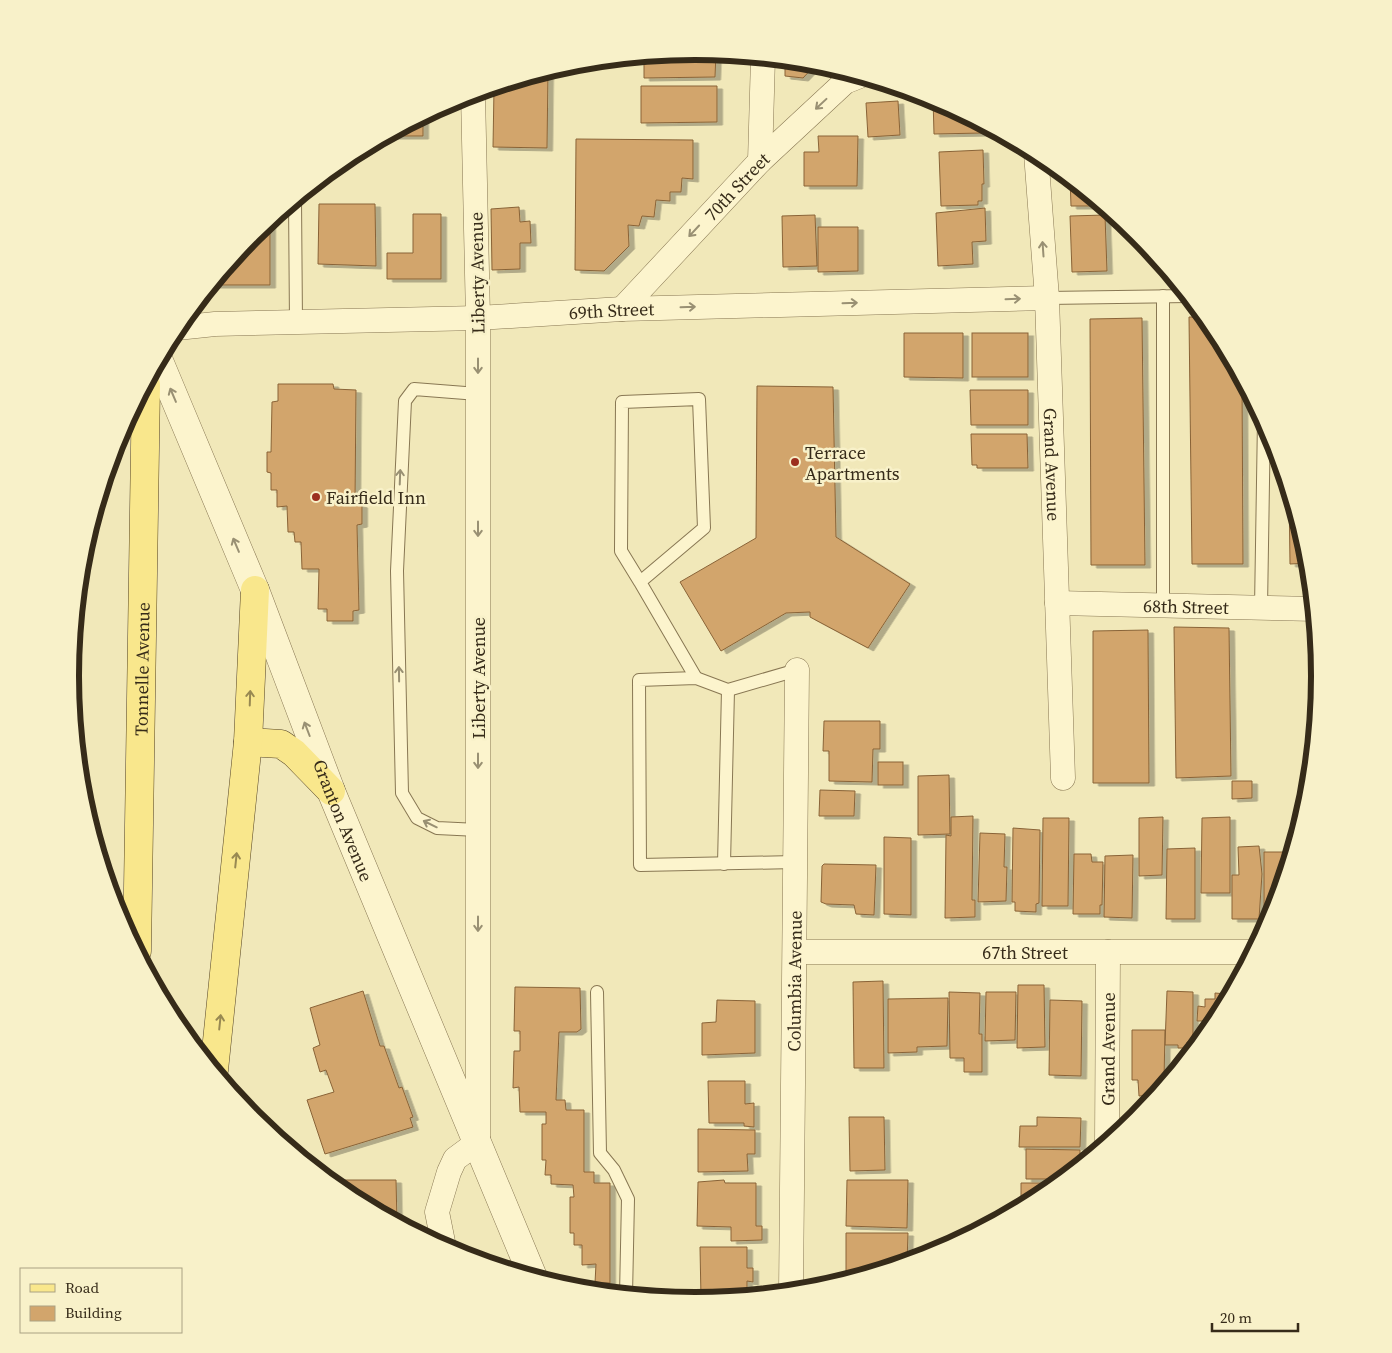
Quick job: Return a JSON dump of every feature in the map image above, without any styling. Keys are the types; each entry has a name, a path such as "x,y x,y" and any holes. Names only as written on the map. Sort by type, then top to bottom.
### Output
{"main road":[{"name":"Tonnelle Avenue","path":"137,936 146,399"},
{"path":"215,1062 248,742 255,590"},
{"path":"248,742 280,744 294,752 331,791"}],"street":[{"path":"760,161 762,64"},
{"name":"70th Street","path":"622,309 760,161 845,82 851,80"},
{"name":"Liberty Avenue","path":"473,102 478,318 478,1142"},
{"name":"Grand Avenue","path":"1037,163 1047,298 1063,778"},
{"name":"69th Street","path":"188,327 215,324 478,318 622,309 1047,298"},
{"name":"Granton Avenue","path":"162,368 255,590 331,791 530,1270"},
{"name":"68th Street","path":"1057,603 1308,609"},
{"name":"Columbia Avenue","path":"791,1285 797,670"},
{"name":"67th Street","path":"795,952 1247,952"},
{"name":"Grand Avenue","path":"1106,1136 1108,952"},
{"path":"442,1238 438,1212 449,1172 455,1159 478,1142"}],"lane":[{"path":"291,212 296,322"},
{"path":"1163,296 1163,605"},
{"path":"1047,298 1181,296"},
{"path":"478,394 414,388 404,401 397,571 402,794 417,818 437,828 478,830"},
{"path":"640,582 704,528 699,399 622,402 621,551 696,678"},
{"path":"1261,608 1264,436"},
{"path":"795,862 640,865 639,680 696,678 728,690 797,670"},
{"path":"724,864 728,690"},
{"path":"597,992 600,1153 614,1170 628,1199 626,1289"}],"building":[{"path":"716,60 715,77 644,78 644,62"},
{"path":"785,67 810,71 803,78 785,76"},
{"path":"548,78 547,148 493,147 494,95"},
{"path":"641,86 717,86 717,122 641,123"},
{"path":"898,101 900,135 868,137 866,103"},
{"path":"933,108 983,132 983,133 934,134"},
{"path":"423,124 423,136 401,136"},
{"path":"818,136 858,136 857,186 804,186 804,152 819,152"},
{"path":"576,139 693,140 693,179 682,178 681,192 670,192 670,201 656,200 654,217 642,216 639,226 628,225 629,246 604,271 575,270"},
{"path":"983,150 984,184 982,184 982,201 978,201 978,205 941,206 939,152"},
{"path":"1070,186 1094,206 1071,206"},
{"path":"319,204 375,204 376,266 318,264"},
{"path":"519,207 520,222 530,221 531,243 520,243 520,269 492,270 491,209"},
{"path":"985,208 986,241 972,242 973,264 938,266 936,213"},
{"path":"413,214 441,214 441,279 387,279 387,253 413,253"},
{"path":"815,215 817,266 783,267 782,216"},
{"path":"1070,216 1105,216 1107,271 1072,272"},
{"path":"818,227 858,227 858,271 818,272"},
{"path":"270,232 270,285 220,285"},
{"path":"1189,317 1197,317 1230,368 1242,391 1243,564 1192,564"},
{"path":"1142,318 1145,565 1091,565 1090,319"},
{"path":"904,333 963,333 963,378 904,377"},
{"path":"972,333 1028,333 1028,377 972,377"},
{"name":"Fairfield Inn","path":"278,384 333,384 334,389 356,390 355,503 362,505 362,524 357,525 359,610 353,611 353,621 327,621 327,609 318,609 319,569 302,569 301,542 295,542 294,532 288,532 287,506 277,507 277,490 271,490 271,473 267,472 267,452 271,452 272,402 278,401"},
{"name":"Terrace Apartments","path":"757,386 833,387 836,537 910,584 868,648 810,617 810,612 786,613 721,651 680,582 756,538"},
{"path":"970,390 1028,390 1028,425 971,425"},
{"path":"971,434 1027,434 1028,468 977,468 977,465 972,465"},
{"path":"1289,511 1302,563 1290,564"},
{"path":"1174,627 1229,628 1231,776 1176,778"},
{"path":"1148,630 1149,783 1093,783 1093,631"},
{"path":"1308,639 1311,639 1312,695"},
{"path":"824,721 880,721 880,749 873,749 872,782 829,781 829,751 823,751"},
{"path":"878,762 903,762 903,785 878,785"},
{"path":"949,775 950,834 918,835 918,776"},
{"path":"1232,781 1252,781 1252,798 1232,799"},
{"path":"820,790 855,791 854,816 819,816"},
{"path":"973,816 972,900 975,900 975,917 945,918 946,835 951,836 951,817"},
{"path":"1163,817 1162,875 1139,876 1139,818"},
{"path":"1230,817 1230,893 1201,893 1202,818"},
{"path":"1043,818 1069,818 1068,906 1042,906"},
{"path":"1013,828 1040,830 1039,903 1036,904 1036,912 1015,911 1015,902 1012,902"},
{"path":"980,833 1005,834 1004,867 1007,867 1006,901 978,902"},
{"path":"884,837 911,838 911,915 884,914"},
{"path":"1259,846 1262,874 1259,919 1232,919 1232,875 1239,875 1238,847"},
{"path":"1195,848 1195,919 1166,919 1167,849"},
{"path":"1264,852 1286,852 1280,875 1264,916"},
{"path":"1074,854 1091,854 1092,862 1103,862 1100,914 1073,914"},
{"path":"1133,855 1132,918 1104,917 1105,856"},
{"path":"824,864 876,865 874,915 856,914 854,905 826,904 821,902 822,866"},
{"path":"883,981 884,1068 854,1068 853,982"},
{"path":"1018,985 1044,985 1045,1047 1017,1048"},
{"path":"515,987 580,988 581,1029 577,1032 559,1032 556,1100 565,1100 566,1110 584,1110 584,1172 594,1172 594,1183 610,1183 610,1283 595,1283 596,1264 582,1265 582,1245 574,1245 574,1233 570,1233 570,1197 574,1197 573,1185 551,1184 551,1175 545,1175 546,1160 542,1160 542,1124 546,1124 546,1112 520,1112 519,1087 513,1088 514,1051 520,1051 520,1031 514,1031"},
{"path":"363,991 380,1046 384,1046 399,1088 402,1087 413,1117 410,1118 413,1127 325,1154 307,1100 334,1092 326,1070 320,1072 313,1048 320,1045 310,1008"},
{"path":"1167,991 1193,992 1193,1041 1187,1042 1187,1048 1178,1048 1178,1045 1165,1045"},
{"path":"949,992 980,993 979,1034 982,1034 982,1072 964,1072 964,1058 950,1058"},
{"path":"986,992 1016,992 1015,1040 985,1041"},
{"path":"1215,993 1225,994 1204,1026 1204,1021 1197,1021 1198,1006 1205,1007 1205,999 1215,999"},
{"path":"948,998 947,1046 917,1047 917,1052 888,1053 888,999"},
{"path":"717,1000 755,1001 755,1053 702,1055 702,1023 716,1022"},
{"path":"1050,1000 1082,1001 1081,1076 1049,1075"},
{"path":"1132,1030 1165,1030 1164,1078 1161,1081 1157,1082 1157,1086 1148,1096 1139,1096 1138,1080 1132,1080"},
{"path":"708,1081 745,1081 745,1104 754,1103 754,1127 744,1126 744,1123 709,1123"},
{"path":"849,1117 884,1117 885,1170 850,1171"},
{"path":"1037,1117 1081,1118 1080,1147 1019,1147 1020,1126 1037,1126"},
{"path":"698,1129 755,1130 755,1154 747,1154 748,1171 698,1172"},
{"path":"1026,1149 1080,1150 1080,1158 1053,1179 1026,1179"},
{"path":"341,1180 396,1180 397,1215 353,1189"},
{"path":"724,1180 725,1183 756,1183 756,1226 762,1226 762,1240 731,1241 731,1227 697,1226 698,1182"},
{"path":"847,1180 908,1180 907,1228 846,1226"},
{"path":"1021,1183 1047,1183 1039,1189 1021,1200"},
{"path":"846,1233 908,1233 907,1255 856,1272 846,1273"},
{"path":"700,1247 747,1247 747,1268 753,1268 753,1282 747,1281 747,1291 701,1293"}],"place":[{"name":"Terrace Apartments","path":"795,462"},
{"name":"Fairfield Inn","path":"316,497"}]}
